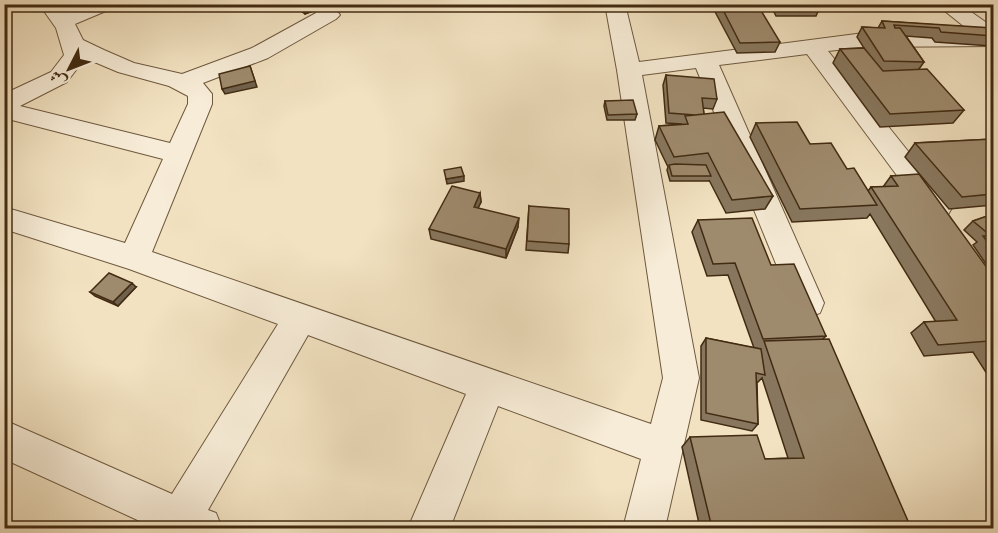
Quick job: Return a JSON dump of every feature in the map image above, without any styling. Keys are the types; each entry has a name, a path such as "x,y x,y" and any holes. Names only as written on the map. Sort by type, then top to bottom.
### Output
{"street":[{"path":"63,23 106,4"},
{"path":"182,83 260,53 324,10 349,4"},
{"path":"615,4 630,70 681,378 644,528"},
{"path":"946,4 993,38"},
{"path":"63,23 134,70 194,87 200,94 200,104 134,258"},
{"path":"4,104 59,76 75,56 63,23"},
{"path":"630,70 864,40 993,38"},
{"path":"813,47 839,85 892,149 954,232"},
{"path":"705,61 818,327"},
{"path":"4,110 178,154"},
{"path":"892,149 926,148"},
{"path":"6,220 134,258 664,448"},
{"path":"4,439 191,524 300,318"},
{"path":"429,528 488,384"}],"building":[{"path":"297,4 314,4 303,9"},
{"path":"720,4 757,4 780,42 740,43"},
{"path":"779,4 819,4 820,7 780,6"},
{"path":"882,21 993,28 993,36 941,32 939,28 894,25 895,28 900,28 924,62 884,61 862,27 885,28"},
{"path":"864,48 883,71 927,69 964,110 890,114 840,49"},
{"path":"250,66 255,81 222,89 219,74"},
{"path":"666,75 714,79 717,99 702,98 704,114 669,113"},
{"path":"633,100 637,114 608,115 605,101"},
{"path":"724,112 773,196 732,200 708,153 674,157 659,126 688,124 685,116"},
{"path":"797,122 810,144 831,143 847,169 854,168 877,205 800,209 756,123"},
{"path":"993,139 993,194 962,197 915,143"},
{"path":"669,165 706,165 711,176 672,176"},
{"path":"461,167 464,176 446,179 444,170"},
{"path":"919,174 993,276 993,348 989,341 938,345 924,322 957,320 871,187 898,186 891,176"},
{"path":"452,186 480,193 474,207 519,218 506,249 429,229"},
{"path":"529,206 569,209 569,244 527,241"},
{"path":"993,214 993,250 983,236 991,236 973,221"},
{"path":"752,218 771,265 794,264 826,336 763,339 735,263 713,264 698,220"},
{"path":"109,273 132,283 113,302 90,292"},
{"path":"706,338 761,349 765,375 756,373 758,424 706,413"},
{"path":"829,339 911,528 712,528 690,437 757,435 765,459 804,458 764,341"}]}
